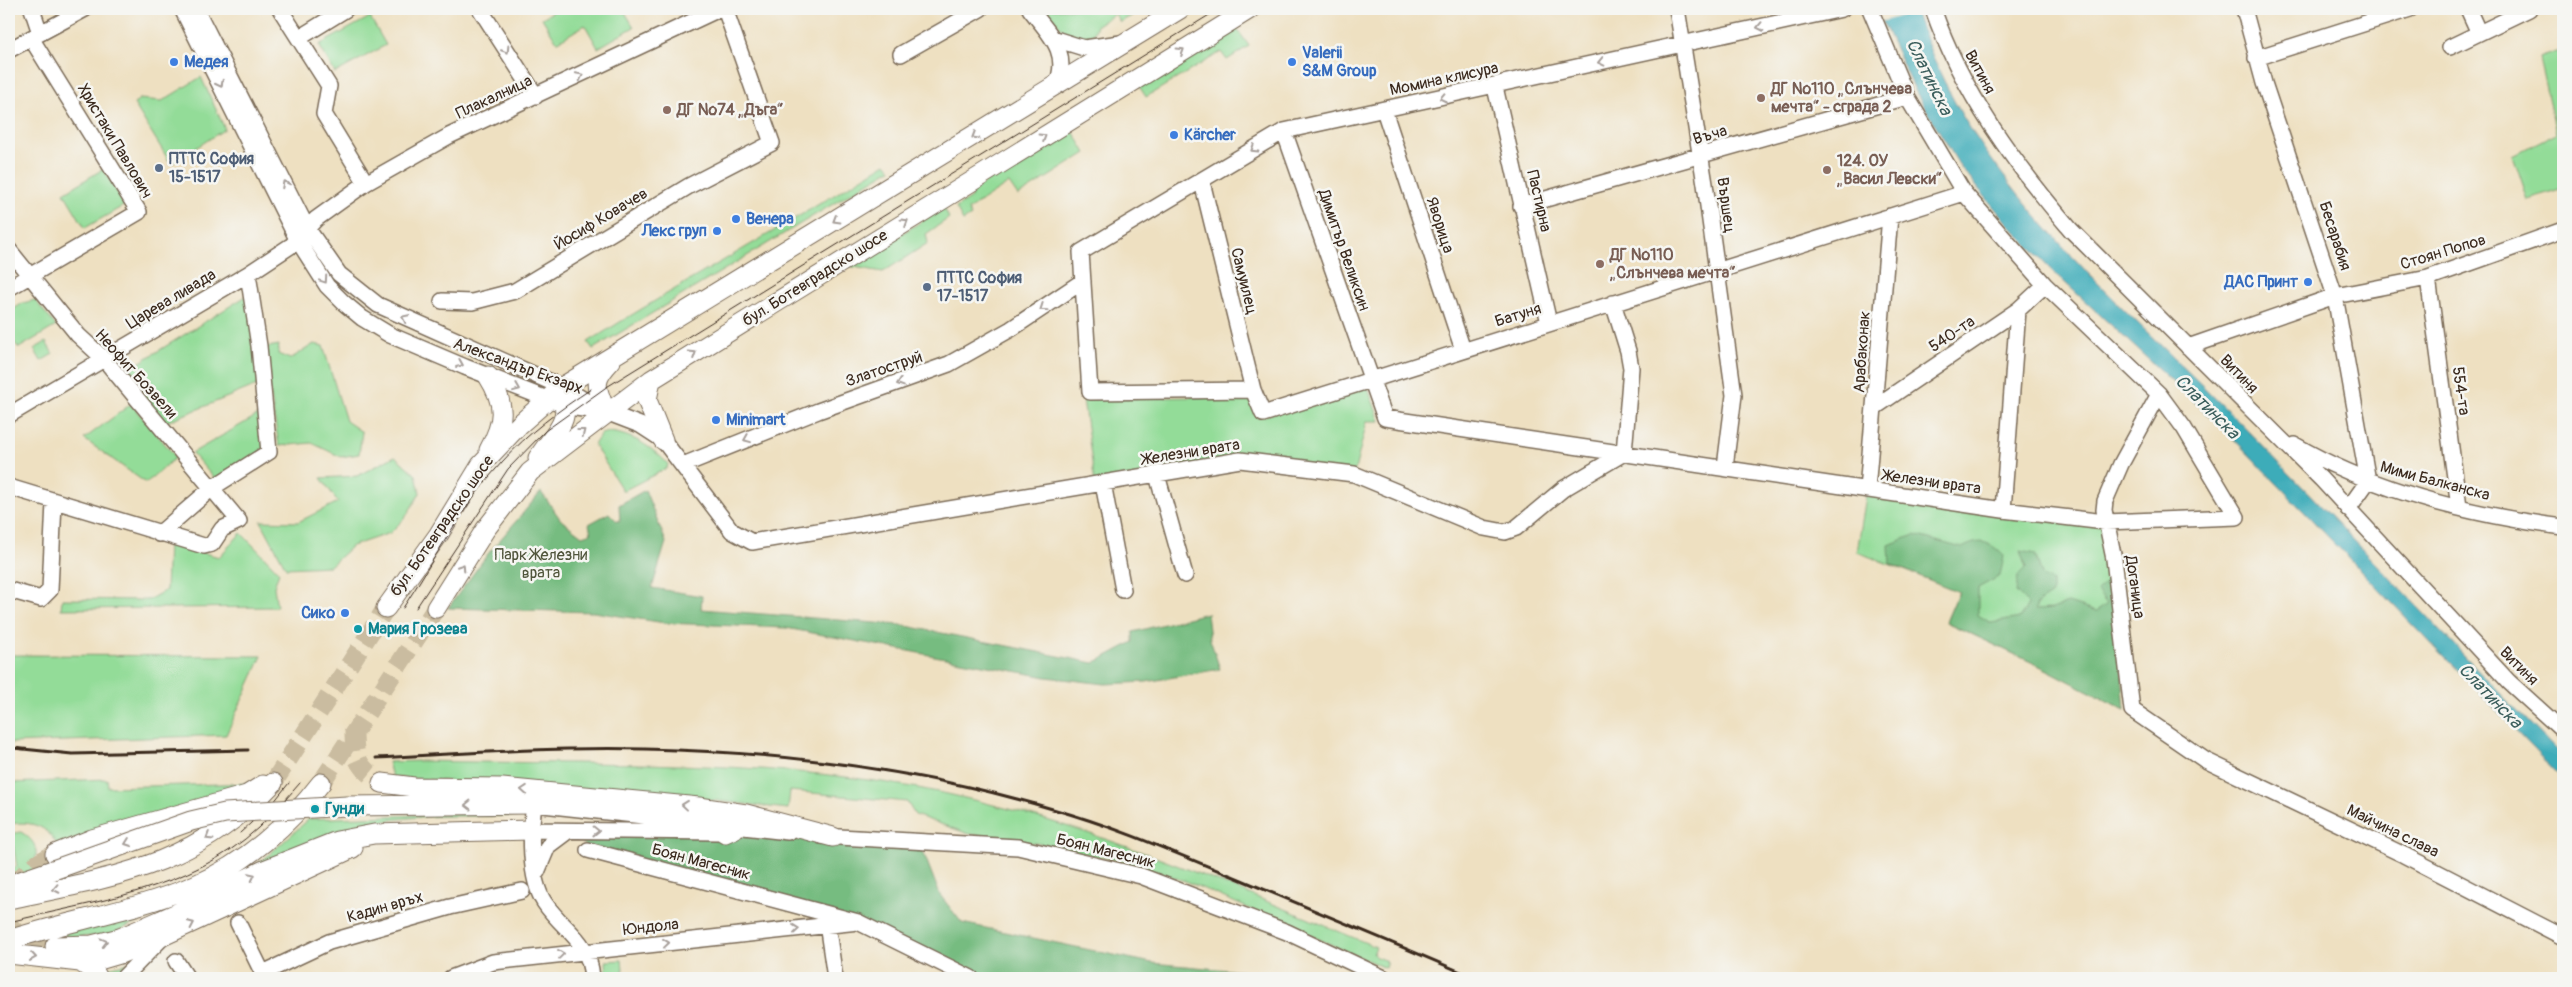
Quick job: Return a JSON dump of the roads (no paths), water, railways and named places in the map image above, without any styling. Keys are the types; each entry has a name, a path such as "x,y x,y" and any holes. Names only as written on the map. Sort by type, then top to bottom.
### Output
{"main road":[{"name":"бул. Ботевградско шосе","path":"386,608 439,534 481,465 547,399 564,396 622,350 1180,9"},
{"name":"бул. Ботевградско шосе","path":"436,608 490,523 530,472 606,412 651,380 1250,9"},
{"path":"606,412 596,382 599,374 622,350"},
{"path":"481,465 496,437 502,405 499,392 488,376"},
{"path":"651,380 647,400 662,440"},
{"path":"530,472 564,422 564,396"},
{"path":"9,885 54,862 92,839 246,796 269,783 256,801 222,829 192,848 152,866 113,877 9,899"},
{"path":"9,940 144,902 195,885 230,865 275,833 321,783"},
{"path":"382,783 414,787 502,788 567,793 732,824 833,837"},
{"path":"54,862 191,820 225,813 347,806 534,804"},
{"path":"56,946 92,945 120,938 304,853 338,841 397,832 530,830"},
{"path":"9,954 80,962 120,954 164,936 337,854 397,832"},
{"path":"80,962 94,972 98,978"}],"street":[{"name":"Христаки Павлович","path":"9,288 139,212 35,36 32,9"},
{"path":"9,50 85,9"},
{"name":"Александър Екзарх","path":"182,9 302,233 340,274 378,305 564,396 640,425 662,440 732,531 744,539 761,542"},
{"name":"Александър Екзарх","path":"196,9 328,286 362,318 390,335 547,399"},
{"path":"280,9 329,86 324,114 366,183"},
{"path":"299,38 346,9"},
{"path":"480,9 536,96"},
{"name":"Плакалница","path":"302,233 337,202 366,183 449,136 719,9"},
{"name":"Йосиф Ковачев","path":"442,301 472,302 515,291 689,186 772,144 725,9"},
{"path":"901,54 980,9"},
{"path":"1030,9 1060,52 1062,64 1056,86"},
{"name":"Вършец","path":"1677,9 1681,44 1701,155 1734,395 1725,467"},
{"name":"Момина клисура","path":"1083,280 1081,252 1202,182 1284,131 1842,9"},
{"path":"1870,9 1907,97 1964,193 2045,286 2159,394"},
{"name":"Витиня","path":"1933,9 1952,59 1977,104 2034,187 2071,230 2278,436 2509,682 2563,731"},
{"name":"Бесарабия","path":"2244,9 2256,58 2336,296 2368,481"},
{"path":"2256,58 2410,9"},
{"path":"2468,9 2478,32"},
{"path":"2450,47 2528,9"},
{"path":"1052,38 1084,48 1127,42"},
{"name":"Пастирна","path":"1495,86 1521,206 1550,323"},
{"name":"Въча","path":"1521,206 1907,97"},
{"name":"Яворица","path":"1384,110 1463,350"},
{"name":"Димитър Великсин","path":"1284,131 1370,380"},
{"name":"Самуилец","path":"1202,182 1253,390"},
{"name":"Батуня","path":"1253,390 1263,414 1964,193"},
{"name":"Арабаконак","path":"1867,490 1890,216"},
{"name":"Стоян Попов","path":"2188,347 2336,296 2428,278 2563,230"},
{"name":"Царева ливада","path":"9,416 248,274 302,233"},
{"name":"Неофит Бозвели","path":"9,250 78,335 104,360 239,521 222,529 212,544 204,546 159,534"},
{"path":"9,487 159,534 212,488 269,452 248,274"},
{"name":"554-та","path":"2428,278 2459,507"},
{"path":"1083,280 1090,392 1253,390"},
{"name":"Златоструй","path":"683,465 818,411 950,364 1011,329 1083,280"},
{"name":"540-та","path":"1875,408 2018,310 2045,286"},
{"path":"1613,303 1628,351 1631,368 1624,453"},
{"path":"2003,510 2018,310"},
{"name":"Железни врата","path":"1370,380 1385,418 1725,467 2003,510 2105,522 2236,517 2184,428 2159,394"},
{"name":"Доганица","path":"2159,394 2121,464 2105,501 2105,522 2114,560 2132,710 2205,760"},
{"name":"Мими Балканска","path":"2278,436 2368,481 2459,507 2563,527"},
{"name":"Железни врата","path":"761,542 1240,460 1319,468 1354,474 1475,525 1505,532 1516,528 1563,489 1624,453"},
{"path":"1157,475 1185,575"},
{"path":"2348,509 2368,481"},
{"path":"1103,483 1123,590"},
{"path":"9,590 41,599 50,590 54,502"},
{"name":"Майчина слава","path":"2205,760 2404,855 2563,937"},
{"path":"534,804 530,830 536,876 543,901 587,951 592,978"},
{"name":"Боян Магесник","path":"534,804 732,824 833,837 1018,847 1141,876 1287,932 1384,978"},
{"name":"Боян Магесник","path":"530,830 568,831 732,824"},
{"path":"536,876 548,846 568,831"},
{"name":"Боян Магесник","path":"588,850 827,919 858,922 971,978"},
{"name":"Кадин връх","path":"264,976 329,942 450,907 522,891"},
{"path":"827,919 835,978"},
{"name":"Юндола","path":"451,978 493,962 827,919"},
{"path":"238,923 264,976"},
{"path":"123,978 164,936"},
{"path":"176,962 187,978"}],"water":[{"name":"Слатинска","path":"1914,9 1940,72 1963,117 2001,173 2033,212 2102,287 2286,470 2563,757 2563,780 2226,431 2049,268 2007,223 1961,168 1917,94 1882,21"}],"tunnel":[{"path":"273,783 386,608"},
{"path":"321,783 436,608"},
{"path":"354,732 355,750 359,762 368,773 382,783"},
{"path":"14,886 32,867 55,854"},
{"path":"9,925 24,937 55,946"}],"tram line":[{"path":"416,608 508,469 545,431 605,388 1219,9"},
{"path":"403,608 462,514 488,478 512,451 533,432 591,389"},
{"path":"240,833 273,803 289,783"},
{"path":"9,922 140,890 203,866 232,849 258,828 300,783"}],"railway":[{"path":"13,748 72,754 248,750"},
{"path":"376,758 578,749 697,751 801,759 904,774 955,784 1056,810 1123,832 1475,978"}],"place":[{"name":"Медея","path":"174,62"},
{"name":"Valerii S&M Group","path":"1292,62"},
{"name":"ДГ №110 „Слънчева мечта“ - сграда 2","path":"1761,98"},
{"name":"ДГ №74 „Дъга“","path":"667,110"},
{"name":"Кärcher","path":"1174,135"},
{"name":"ПТТС София 15-1517","path":"159,168"},
{"name":"124. ОУ „Васил Левски“","path":"1827,170"},
{"name":"Венера","path":"736,219"},
{"name":"Лекс груп","path":"717,231"},
{"name":"ДГ №110 „Слънчева мечта“","path":"1600,264"},
{"name":"ДАС Принт","path":"2308,282"},
{"name":"ПТТС София 17-1517","path":"927,287"},
{"name":"Minimart","path":"716,420"},
{"name":"Сико","path":"345,613"},
{"name":"Мария Грозева","path":"358,629"},
{"name":"Гунди","path":"315,809"}],"park label":[{"name":"Парк Железни врата","path":"541,564"}]}
